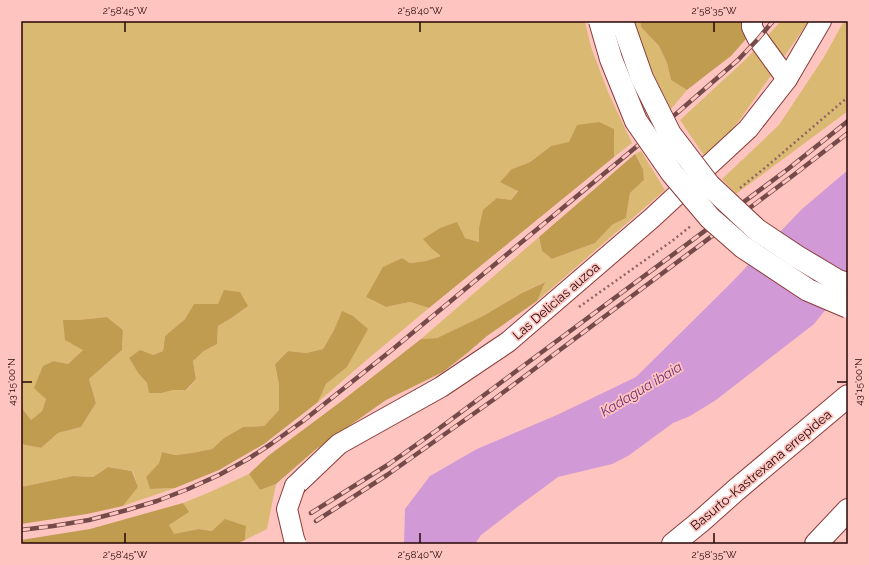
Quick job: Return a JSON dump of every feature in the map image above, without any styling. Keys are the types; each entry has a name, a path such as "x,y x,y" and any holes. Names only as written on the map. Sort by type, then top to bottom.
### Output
{"main road":[{"path":"600,21 611,59 636,121 672,173 710,218 743,246 808,290 848,306"},
{"path":"622,21 642,78 670,134 709,185 757,230 796,256 838,281 848,284"},
{"name":"Basurto-Kastrexana errepidea","path":"673,544 848,396"},
{"path":"816,544 848,510"}],"street":[{"path":"752,21 752,28 758,39 787,79"},
{"name":"Las Delicias auzoa","path":"296,544 287,509 294,486 339,444 441,387 508,342 652,218 748,129 787,79 821,21"}],"path":[{"path":"735,192 848,97"},
{"path":"573,312 697,221"}],"shaded area":[{"path":"21,21 585,21 591,47 608,92 632,143 614,157 614,129 569,143 551,146 530,162 512,169 518,190 511,200 497,198 479,228 479,242 465,238 432,249 442,256 426,261 410,263 402,258 384,267 366,297 386,307 410,302 429,308 318,402 326,384 347,367 355,352 342,312 323,349 306,353 288,351 275,364 279,385 279,410 264,426 243,427 224,438 212,449 175,455 162,452 159,463 146,477 150,489 175,488 123,506 138,487 133,471 108,467 93,477 73,476 21,487 21,444 41,448 58,433 81,427 96,403 89,379 122,350 123,330 107,317 63,320 83,350 68,364 54,361 42,411 31,420 21,407","holes":["194,304 248,306 218,326 217,344 204,351 193,361 196,379 187,390 149,393 147,383 138,373 129,358 153,355 163,351 165,336 185,319"]},
{"path":"633,21 640,21 641,27 659,46 667,63 671,80 687,90 671,109 648,64"},
{"path":"640,21 741,21 746,39 731,56 687,90 671,80 667,63 659,46 641,27"},
{"path":"781,21 809,21 739,121 724,139 705,157 680,120 746,59"},
{"path":"844,21 848,21 848,111 736,194 722,179 779,125 824,57"},
{"path":"599,122 614,129 614,157 429,308 410,302 386,307 366,297 383,267 402,258 410,263 426,261 441,256 423,239 440,228 457,222 465,238 479,242 479,228 483,210 497,198 511,200 518,191 500,182 512,169 530,162 551,146 569,142 577,125"},
{"path":"641,151 665,190 537,301 544,282 483,316 437,338 421,339 539,237 542,251 552,259 595,243 612,225 626,218 630,193 644,180 643,169 635,154"},
{"path":"635,154 643,169 644,180 630,193 626,218 612,225 595,243 552,259 542,251 539,237"},
{"path":"545,282 537,301 487,336 443,372 386,400 315,450 276,484 260,490 249,474 268,456 421,339 437,338 483,316 522,293"},
{"path":"224,290 240,292 248,306 218,326 217,344 204,351 193,361 196,379 186,390 149,393 147,383 138,373 129,358 140,350 153,355 163,351 165,336 185,319 194,304 218,304"},
{"path":"342,311 353,316 368,329 347,367 326,384 318,402 264,444 219,470 175,488 150,489 146,477 159,463 162,452 175,455 212,449 224,438 243,427 264,426 279,410 279,385 275,364 288,351 306,353 323,349 334,330"},
{"path":"107,317 123,330 122,350 89,379 96,403 81,427 58,433 41,448 21,444 21,407 31,420 42,411 46,399 34,388 43,366 54,361 68,364 83,350 65,340 63,320"},
{"path":"108,467 132,471 138,487 123,506 87,514 21,524 21,487 73,476 93,477"},
{"path":"249,474 260,490 276,484 267,529 245,540 246,526 212,531 199,529 174,535 169,525 188,512 183,503"},
{"path":"183,503 189,512 169,525 174,534 199,529 212,531 225,519 246,526 245,540 236,544 21,544 21,540 90,529"}],"water":[{"name":"Kadagua ibaia","path":"848,170 848,282 814,324 716,400 690,416 673,423 628,456 612,464 558,477 481,535 475,544 404,544 405,509 430,476 477,449 557,415 636,377 731,283 802,209"}],"railway":[{"path":"21,530 89,520 157,501 219,475 271,444 303,421 393,349 677,113 738,60 773,21"},
{"path":"311,513 389,464 437,430 788,169 848,121"},
{"path":"316,521 387,475 493,400 848,133"}]}
